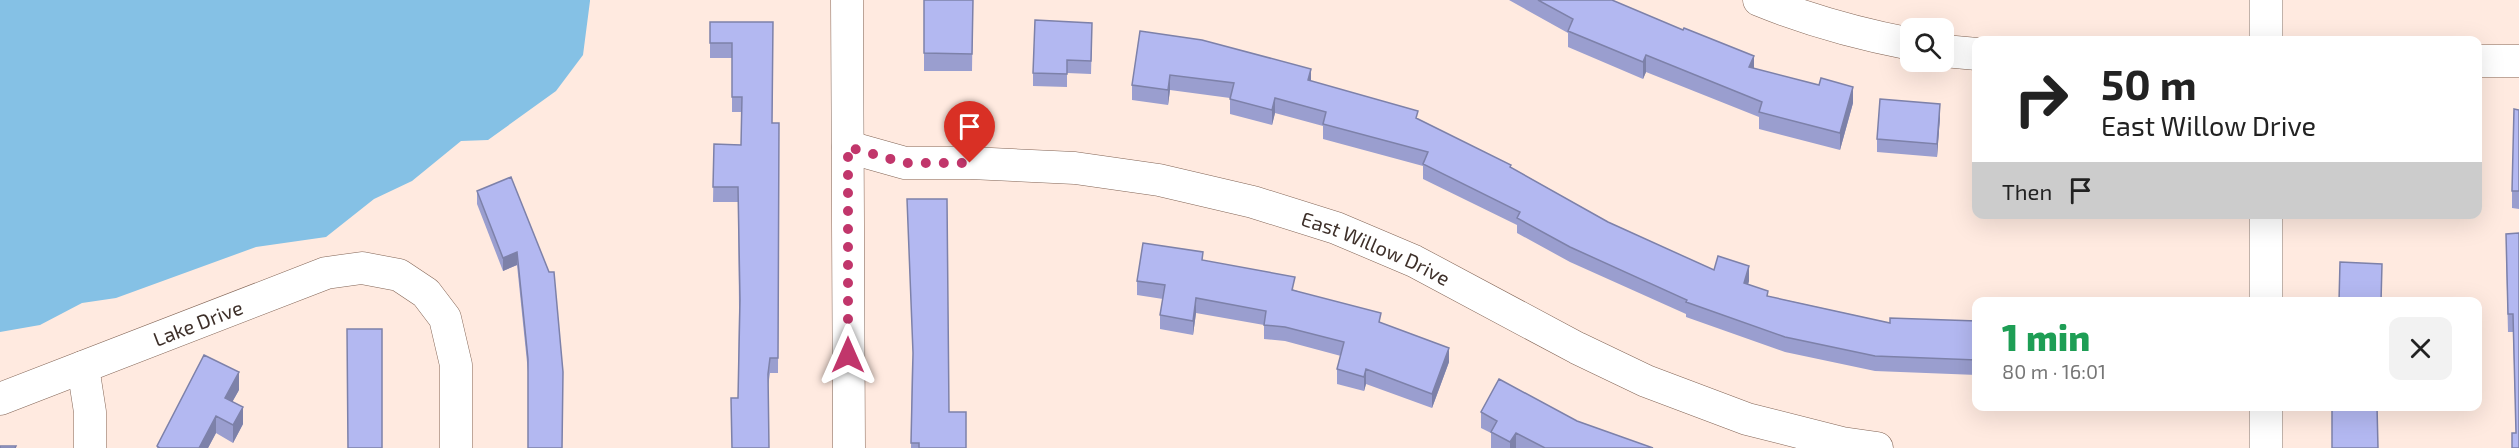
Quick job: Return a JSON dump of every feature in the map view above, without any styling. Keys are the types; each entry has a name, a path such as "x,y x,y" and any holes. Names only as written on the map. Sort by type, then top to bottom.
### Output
{"main road":[{"path":"2266,0 2266,36"},
{"path":"2266,219 2266,297"},
{"path":"2266,411 2266,448"}],"street":[{"path":"847,0 849,448"},
{"path":"1759,0 1785,11 1861,34 1900,42"},
{"path":"1954,52 1972,54"},
{"path":"2482,61 2519,61"},
{"name":"East Willow Drive","path":"848,147 905,163 970,163 1075,168 1159,180 1253,202 1336,228 1414,261 1577,348 1646,381 1747,418 1842,442 1877,448"},
{"name":"Lake Drive","path":"0,399 326,273 362,268 399,275 426,293 445,318 456,365 456,448"},
{"path":"83,367 90,412 90,448"}],"water":[{"path":"0,0 590,1 583,55 556,91 488,140 461,141 412,181 374,199 326,237 256,247 116,298 82,303 40,325 0,332"}],"building":[{"path":"924,0 973,0 972,54 924,53"},
{"path":"1538,0 1612,0 1683,30 1684,28 1754,56 1749,67 1819,85 1821,78 1853,87 1840,133 1759,112 1762,102 1646,55 1643,62 1568,31 1573,19"},
{"path":"1035,20 1092,23 1091,61 1067,60 1067,74 1033,73"},
{"path":"710,22 773,22 772,123 779,123 778,358 770,358 768,374 769,448 732,448 731,398 738,398 740,300 738,187 713,187 714,144 741,145 742,97 732,97 732,43 710,43"},
{"path":"1140,31 1202,40 1311,69 1308,80 1418,111 1416,118 1511,165 1510,167 1608,222 1714,270 1718,256 1749,266 1744,283 1768,291 1767,296 1890,323 1890,318 1972,321 1972,360 1875,356 1785,337 1686,302 1687,300 1570,247 1517,218 1520,212 1423,164 1428,152 1323,124 1326,112 1275,98 1272,110 1230,99 1234,83 1170,75 1168,90 1132,85"},
{"path":"1880,99 1940,104 1937,144 1877,139"},
{"path":"2514,109 2519,110 2519,191 2512,191"},
{"path":"511,177 549,272 554,272 563,372 562,448 528,448 528,359 517,252 503,258 477,191"},
{"path":"907,199 947,199 949,412 966,412 966,448 919,448 919,443 911,443 913,353"},
{"path":"2519,233 2519,448 2512,448 2512,433 2516,433 2513,314 2508,314 2506,234"},
{"path":"1143,243 1203,252 1202,260 1295,277 1292,290 1381,313 1379,322 1449,348 1432,394 1366,369 1364,377 1337,369 1344,342 1285,327 1264,325 1266,311 1196,298 1193,321 1160,315 1165,285 1137,281"},
{"path":"2340,262 2382,264 2381,297 2339,297"},
{"path":"347,329 382,329 382,448 348,448"},
{"path":"204,355 239,372 225,398 243,407 233,425 216,416 199,448 160,448 157,446"},
{"path":"1499,379 1577,421 1653,448 1545,448 1516,433 1510,442 1491,432 1497,421 1481,412"},
{"path":"2332,411 2377,411 2378,448 2332,448"},
{"path":"0,446 16,446 15,448 0,448"}],"route":[{"path":"848,355 848,147 905,163 970,163"}]}
